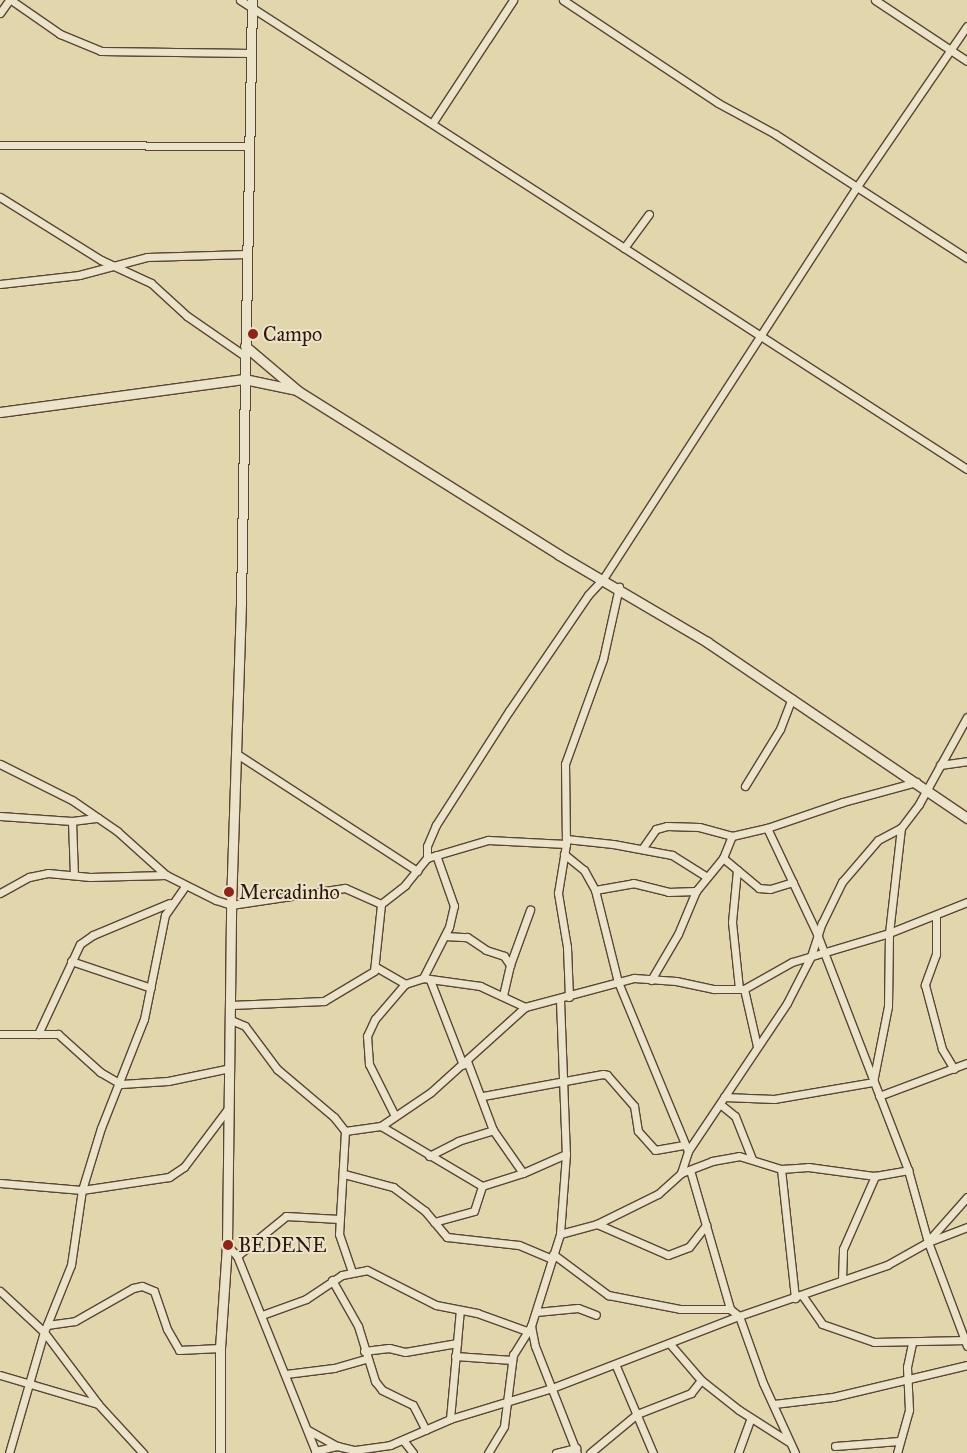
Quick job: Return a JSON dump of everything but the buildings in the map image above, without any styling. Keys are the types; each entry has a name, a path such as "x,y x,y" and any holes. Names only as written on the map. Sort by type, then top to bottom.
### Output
{"street":[{"path":"0,13 10,0 60,34 101,51 251,53"},
{"path":"240,0 252,4 624,248 967,469"},
{"path":"433,122 513,0"},
{"path":"563,0 718,103 775,134 967,258"},
{"path":"875,0 967,61"},
{"path":"220,1453 220,1348 227,1245 231,905 237,754 252,4"},
{"path":"428,858 427,846 436,825 515,702 588,595 603,579 856,188 967,26"},
{"path":"0,145 248,146"},
{"path":"0,197 113,265 160,288 187,316 245,356"},
{"path":"624,248 649,214"},
{"path":"0,284 70,277 113,265 166,255 246,254"},
{"path":"245,346 298,391 559,555 619,587 792,698 928,789 967,818"},
{"path":"0,412 244,379 298,391"},
{"path":"569,997 567,947 558,892 566,842 565,764 602,659 619,587"},
{"path":"745,786 780,729 792,698"},
{"path":"681,1173 686,1148 722,1100 756,1046 787,1003 811,956 817,934 842,882 878,840 901,828 928,789 967,717"},
{"path":"237,754 417,871"},
{"path":"940,765 967,760"},
{"path":"0,764 48,786 98,818 130,841 166,875 185,886 231,905 344,888 381,904"},
{"path":"642,848 656,830 667,826 699,826 732,836 767,828 843,802 916,782"},
{"path":"0,816 72,821 98,818"},
{"path":"72,821 74,875"},
{"path":"767,828 825,954 908,1170 928,1242 966,1342 874,1342 822,1324 799,1296 780,1169"},
{"path":"873,1082 888,1006 889,933 901,828"},
{"path":"651,980 678,934 696,891 705,876 723,858 732,836"},
{"path":"231,1005 324,1001 368,977 376,967 381,904 417,871 428,858 488,840 566,842 642,848 672,855 705,876"},
{"path":"564,854 584,870 595,890 618,982 686,1148"},
{"path":"436,855 454,906 446,936 426,979 465,1063 483,1096 493,1130 523,1173"},
{"path":"723,858 764,889 793,882"},
{"path":"737,870 732,922 741,989 756,1046"},
{"path":"1,890 29,877 48,873 74,875 166,875"},
{"path":"595,890 633,883 668,892 696,891"},
{"path":"9,1453 32,1383 44,1332 71,1265 82,1190 101,1128 121,1084 151,988 160,935 170,903 185,886"},
{"path":"345,1131 381,1126 465,1063 525,1007 560,1000 634,978 741,989 792,962 825,954 889,933 936,916 967,902"},
{"path":"38,1034 80,944 93,934 170,903"},
{"path":"503,996 518,938 530,910"},
{"path":"936,916 936,954 925,985 942,1049 954,1069"},
{"path":"446,936 472,939 486,950 504,956 510,965"},
{"path":"71,961 151,988"},
{"path":"376,967 405,984"},
{"path":"395,1116 369,1064 366,1036 375,1019 405,984 426,979 480,986 525,1007"},
{"path":"488,1453 504,1426 512,1360 536,1312 560,1234 566,1154 560,1000"},
{"path":"231,1020 245,1026 277,1069 334,1117 345,1131 344,1174 339,1219 342,1247 352,1272"},
{"path":"0,1034 60,1036 100,1072 121,1084 168,1080 230,1068"},
{"path":"878,1096 967,1063"},
{"path":"483,1096 595,1074 608,1075 634,1106 638,1131 655,1150 686,1148"},
{"path":"722,1100 774,1099 873,1082"},
{"path":"722,1100 735,1116 752,1159"},
{"path":"0,1183 82,1190 177,1174 229,1107"},
{"path":"381,1126 482,1186 523,1173 566,1154"},
{"path":"429,1156 458,1140 493,1130"},
{"path":"560,1234 597,1224 658,1194 681,1173 724,1158 752,1159 780,1169 808,1167 875,1176 908,1170"},
{"path":"690,1170 730,1309 739,1316 789,1442 796,1453"},
{"path":"344,1174 393,1187 434,1222 443,1234 452,1238 519,1245 552,1256 608,1294 680,1309 730,1309"},
{"path":"842,1279 843,1249 875,1176"},
{"path":"434,1222 474,1211 482,1186"},
{"path":"928,1242 967,1197"},
{"path":"237,1256 286,1216 339,1219"},
{"path":"597,1224 668,1255 689,1247 706,1225"},
{"path":"308,1430 337,1446 367,1450 403,1440 450,1419 616,1366 739,1316 887,1265 928,1242 967,1227"},
{"path":"227,1245 237,1256 262,1314 316,1452 337,1446"},
{"path":"262,1314 306,1299 332,1280 352,1272 367,1270 436,1306 460,1310 529,1328"},
{"path":"332,1280 358,1326 366,1359 379,1387 413,1405 426,1430"},
{"path":"47,1325 75,1321 133,1288 142,1286 154,1291 167,1329 179,1350 220,1348"},
{"path":"0,1291 44,1332 98,1404 142,1453"},
{"path":"536,1312 578,1308 596,1315"},
{"path":"450,1419 460,1310"},
{"path":"529,1328 577,1450 556,1453"},
{"path":"364,1351 389,1348 405,1352 456,1343"},
{"path":"897,1453 909,1410 908,1380 912,1343"},
{"path":"670,1344 702,1380 751,1418 789,1442"},
{"path":"455,1356 512,1360"},
{"path":"286,1374 334,1368 366,1359"},
{"path":"774,1404 833,1397 967,1365"},
{"path":"616,1366 653,1453"},
{"path":"0,1376 32,1383 98,1404"},
{"path":"590,1453 637,1414 691,1393 702,1380"},
{"path":"738,1453 751,1418"},
{"path":"403,1440 413,1453"},
{"path":"835,1446 899,1441"}],"place":[{"name":"Campo","path":"253,334"},
{"name":"Mercadinho","path":"229,892"},
{"name":"BEDENE","path":"228,1245"}]}
